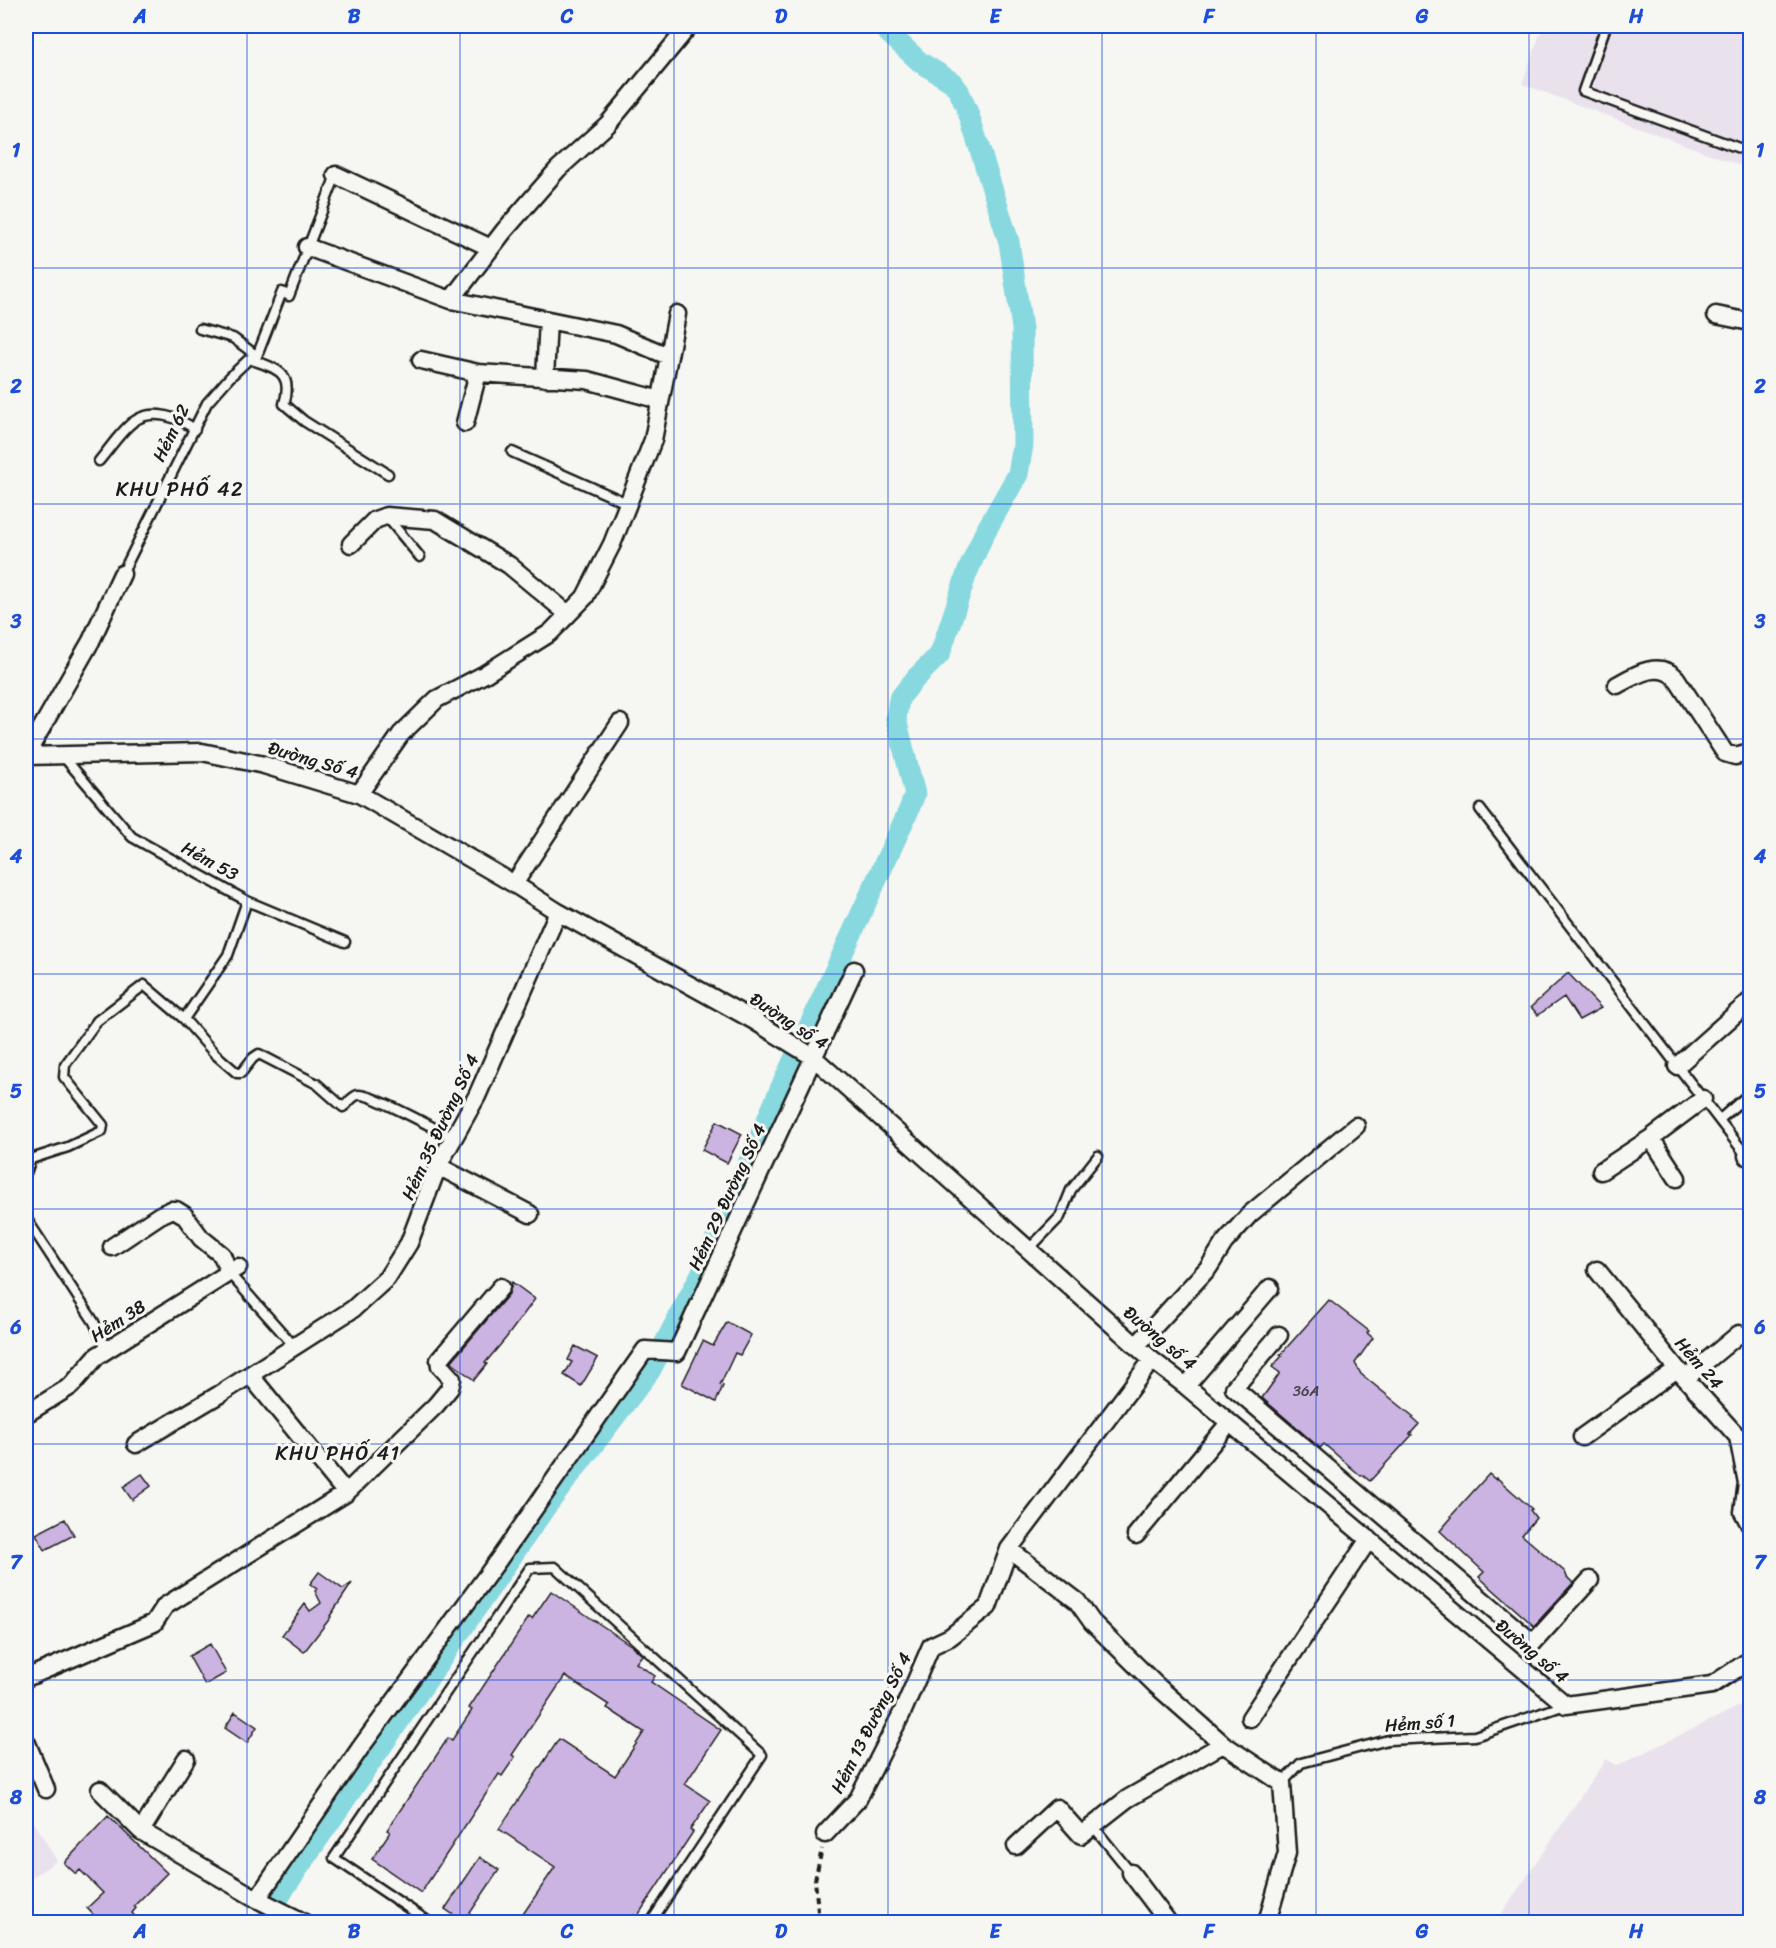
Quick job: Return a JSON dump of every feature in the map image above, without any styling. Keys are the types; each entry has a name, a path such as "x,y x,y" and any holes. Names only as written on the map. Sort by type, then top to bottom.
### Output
{"street":[{"path":"452,300 491,248 558,169 608,124 689,26"},
{"path":"336,175 491,248"},
{"path":"307,247 452,300 616,334 668,356"},
{"path":"359,794 401,734 437,699 484,674 550,633 585,597 612,544 653,440 677,314"},
{"path":"1716,315 1750,322"},
{"path":"545,378 548,320"},
{"path":"421,360 478,373 587,380 660,400"},
{"path":"465,423 478,373"},
{"path":"351,544 375,520 386,516 435,520 509,565 568,614"},
{"name":"Hẻm 62","path":"26,755 91,641 122,574"},
{"path":"1617,685 1645,671 1670,673 1676,678 1725,753 1735,756 1750,752"},
{"path":"514,884 620,723"},
{"name":"Đường Số 4","path":"26,755 202,752 264,765 359,794 558,912"},
{"name":"Đường số 4","path":"558,912 753,1020 813,1058 1152,1360 1566,1705 1712,1685 1750,1660"},
{"name":"Hẻm 35 Đường Số 4","path":"136,1444 353,1309 387,1278 409,1243 438,1166 477,1096 558,912"},
{"name":"Hẻm 29 Đường Số 4","path":"257,1899 361,1746 499,1559 645,1350 676,1352 854,970"},
{"path":"1677,1066 1750,1001"},
{"path":"1601,1171 1651,1138 1703,1098"},
{"path":"1136,1346 1209,1267 1224,1243 1250,1214 1356,1126"},
{"path":"1651,1138 1677,1178"},
{"path":"438,1166 530,1214"},
{"path":"112,1247 160,1215 176,1210 184,1215 201,1238 222,1255 234,1270"},
{"name":"Hẻm 38","path":"28,1407 71,1386 97,1356 234,1270"},
{"name":"Hẻm 24","path":"1597,1270 1681,1373 1738,1437 1748,1489 1743,1512 1750,1525"},
{"path":"26,1678 154,1623 165,1606 345,1493 436,1405 450,1388 452,1379 440,1366 439,1360 501,1287"},
{"path":"1186,1386 1270,1288"},
{"path":"1582,1437 1739,1334"},
{"path":"1279,1335 1234,1388 1533,1643 1590,1580"},
{"name":"Hẻm 13 Đường Số 4","path":"825,1834 858,1799 902,1713 931,1646 950,1637 988,1606 1009,1549 1152,1360"},
{"path":"250,1375 345,1493"},
{"path":"1136,1535 1229,1423"},
{"path":"1250,1718 1369,1539"},
{"path":"1009,1549 1077,1600 1092,1622 1156,1685 1223,1744 1282,1783 1287,1853 1267,1923"},
{"path":"1467,1622 1481,1600"},
{"path":"26,1741 46,1789"},
{"path":"1016,1846 1057,1808 1081,1834 1127,1799 1223,1744"},
{"path":"141,1831 186,1760"},
{"path":"100,1790 141,1831 257,1899 296,1919"},
{"path":"1131,1873 1168,1923"}],"lane":[{"path":"1606,26 1583,91 1750,152"},
{"name":"Hẻm 62","path":"122,574 207,403 230,377 253,357 282,292 289,296 336,175"},
{"path":"200,329 233,338 253,357 274,367 281,373 288,387 284,404 304,421 388,474"},
{"path":"99,461 134,421 150,415 177,418 195,429"},
{"path":"512,452 629,504"},
{"path":"386,516 420,557"},
{"name":"Hẻm 53","path":"62,755 132,837 247,902 228,955 184,1019"},
{"path":"1480,809 1749,1157"},
{"path":"247,902 345,942"},
{"path":"26,1173 28,1158 68,1147 102,1131 103,1125 64,1077 65,1065 97,1021 144,985 184,1019 215,1054 237,1073 241,1073 259,1054 317,1084 343,1107 354,1096 362,1095 380,1101 454,1138"},
{"path":"1719,1120 1750,1093"},
{"path":"1029,1249 1060,1217 1071,1190 1098,1156"},
{"path":"26,1218 94,1322 107,1350"},
{"path":"234,1270 295,1347"},
{"path":"429,1923 334,1858 530,1568 555,1567 762,1755 651,1923"},
{"name":"Hẻm số 1","path":"1282,1783 1301,1763 1388,1740 1475,1736 1566,1705"},
{"path":"1093,1826 1131,1873"}],"path":[{"path":"819,1923 815,1880 825,1834"}],"shaded area":[{"path":"1543,26 1750,26 1750,169 1522,84"},
{"path":"1750,1701 1750,1922 1496,1922 1606,1759 1617,1766"},
{"path":"26,1808 57,1861 26,1881"}],"building":[{"path":"1568,973 1601,1008 1579,1020 1564,997 1538,1015 1531,1007"},
{"path":"717,1121 742,1134 727,1163 702,1150"},
{"path":"512,1282 535,1299 474,1380 451,1362 509,1294"},
{"path":"1329,1300 1369,1331 1367,1333 1373,1338 1355,1363 1361,1374 1414,1417 1412,1418 1419,1424 1410,1434 1412,1435 1370,1481 1324,1444 1320,1448 1262,1398 1280,1373 1272,1367 1282,1356 1280,1355"},
{"path":"727,1322 751,1335 740,1355 735,1353 720,1385 723,1386 716,1402 682,1384 703,1341 713,1346"},
{"path":"575,1346 598,1358 581,1386 564,1375 572,1362 568,1360"},
{"path":"142,1474 151,1486 132,1500 123,1487"},
{"path":"1489,1474 1496,1480 1497,1478 1532,1509 1530,1510 1536,1518 1522,1535 1565,1572 1573,1583 1534,1626 1479,1577 1484,1572 1440,1531"},
{"path":"65,1519 74,1535 45,1550 36,1534"},
{"path":"319,1572 343,1589 352,1583 331,1617 304,1652 282,1635 305,1604 310,1611 321,1603 315,1591 317,1589 310,1584"},
{"path":"551,1591 632,1646 642,1655 636,1663 655,1676 651,1682 721,1730 685,1784 710,1801 690,1830 693,1832 637,1917 634,1915 629,1923 517,1923 555,1867 499,1829 559,1739 615,1776 644,1732 607,1708 609,1705 565,1676 512,1755 515,1757 502,1776 499,1774 421,1893 372,1859 390,1832 387,1830 448,1738 452,1740 472,1710 469,1708 529,1617 532,1619"},
{"path":"210,1644 226,1673 205,1685 189,1656"},
{"path":"235,1712 257,1727 247,1743 225,1728"},
{"path":"108,1816 167,1873 134,1906 136,1908 132,1913 141,1923 101,1923 87,1908 103,1893 80,1870 76,1874 64,1863"},
{"path":"480,1857 499,1870 464,1922 445,1909"}],"waterway":[{"path":"265,1922 286,1886 545,1508 650,1371 700,1276 781,1087 915,794 896,719 899,699 940,654 967,573 984,534 1018,474 1023,445 1022,328 1009,242 969,115 959,91 952,82 920,62 881,26"}],"district":[{"name":"KHU PHỐ 42","path":"180,489"},
{"name":"KHU PHỐ 41","path":"338,1453"}]}
